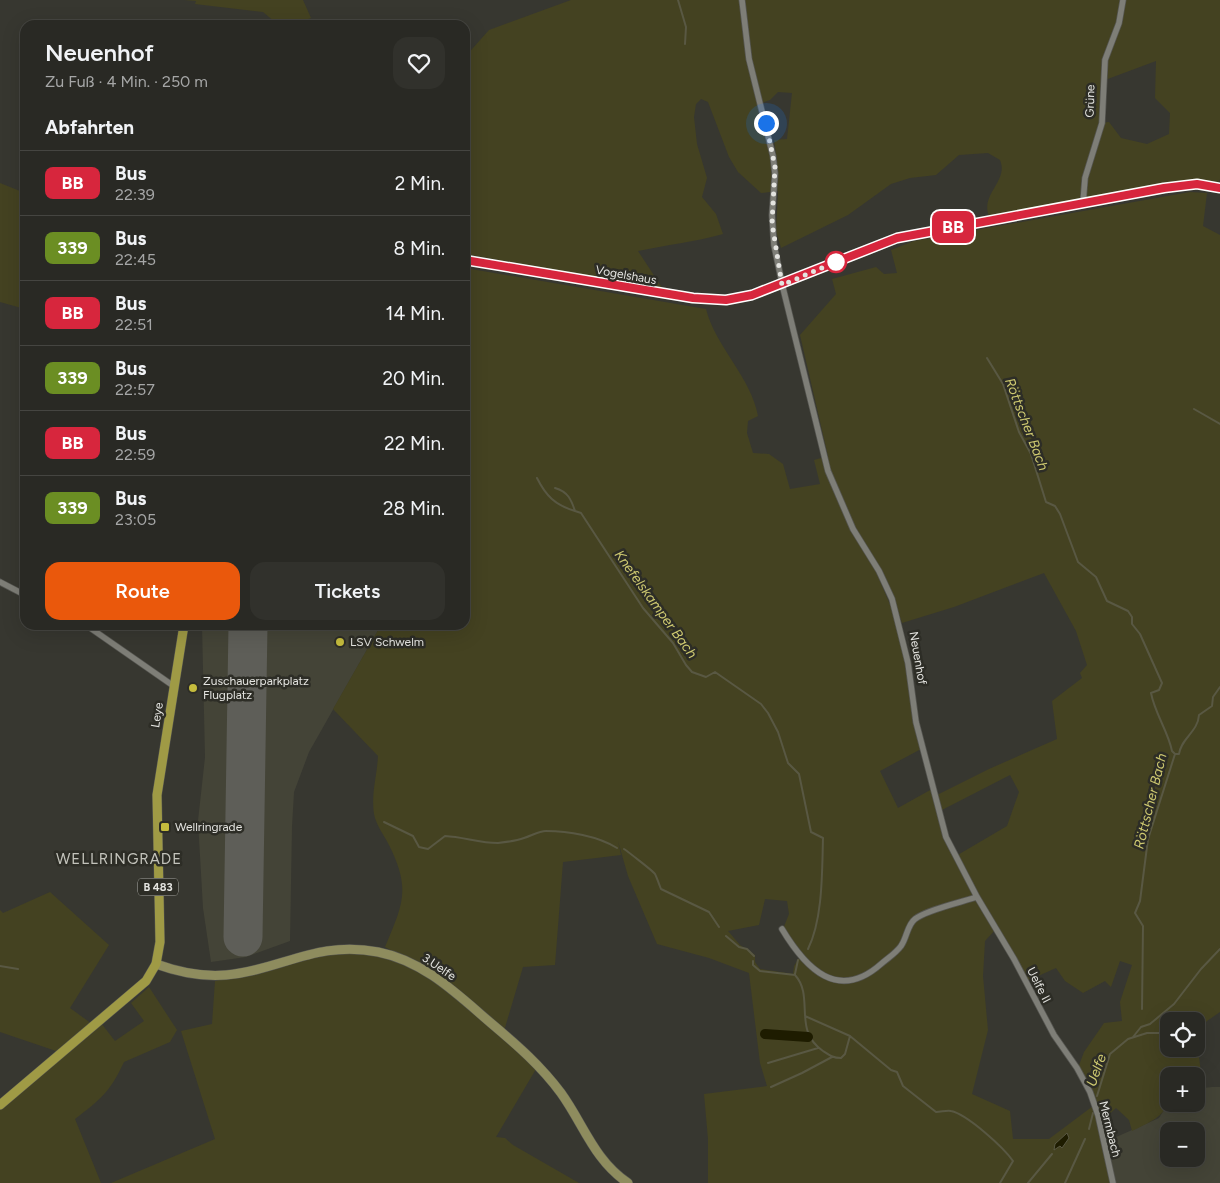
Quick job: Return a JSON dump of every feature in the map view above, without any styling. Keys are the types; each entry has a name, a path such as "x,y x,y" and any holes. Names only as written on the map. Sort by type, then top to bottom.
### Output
{"main road":[{"path":"782,285 897,238 977,222 1197,184 1220,188"},
{"name":"Vogelshaus","path":"470,261 704,300 743,298 782,285"},
{"name":"Leye","path":"156,964 160,942 157,810 160,770 183,630"},
{"name":"B 483","path":"0,1105 146,981 156,964"}],"street":[{"name":"Neuenhof","path":"742,0 749,59 774,156 775,174 772,223 782,285 828,471 860,544 879,571 892,599 908,663 916,722 942,825 951,849 977,898"},
{"name":"Grüne","path":"1083,203 1085,178 1102,123 1106,60 1119,23 1123,0"},
{"path":"0,582 20,592"},
{"path":"93,630 175,687"},
{"path":"782,929 811,967 829,979 847,981 870,973 898,950 914,919 928,912 977,898"},
{"name":"Uelfe II","path":"977,898 1018,966 1060,1046 1084,1080"},
{"name":"3.Uelfe","path":"156,964 193,974 226,975 248,971 307,953 347,949 378,952 408,961 442,982 540,1066 563,1095 594,1150 616,1175 628,1183"},
{"name":"Mermbach","path":"1084,1080 1098,1115 1113,1183"}],"shaded area":[{"path":"184,0 303,0 311,18 308,20 273,20 263,12 195,4 196,1"},
{"path":"571,0 1220,0 1220,179 1219,182 1189,180 989,216 988,201 1001,175 1000,160 988,153 959,155 936,175 910,178 891,184 848,215 781,248 776,231 778,191 761,193 738,172 729,157 708,102 701,99 696,104 694,117 697,144 707,178 702,197 716,214 723,234 638,251 663,289 470,255 470,51 489,30","holes":["1156,61 1155,98 1170,113 1169,134 1147,144 1121,138 1109,122 1100,123 1105,80","750,73 761,103 770,100 778,92 792,93 787,139 774,140 777,161 772,162"]},
{"path":"0,183 20,191 20,308 0,302"},
{"path":"1190,192 1207,193 1203,226 1220,235 1220,1012 1205,1023 1205,1012 1160,1012 1160,1057 1199,1057 1200,1067 1160,1067 1160,1112 1163,1112 1152,1121 1132,1131 1129,1120 1116,1108 1101,1122 1091,1092 1078,1068 1084,1052 1104,1023 1122,1021 1120,1002 1132,965 1120,961 1111,987 1105,981 1083,993 1065,981 1056,968 1027,981 956,856 1007,826 1019,792 1010,775 940,811 937,795 989,769 1057,739 1052,701 1082,678 1080,673 1087,665 1076,631 1044,573 954,607 902,623 894,599 881,572 877,574 895,616 902,641 921,749 880,771 898,808 932,789 945,838 975,896 933,909 913,919 902,943 896,950 866,973 851,978 838,979 814,968 793,944 783,929 789,914 787,901 765,899 759,925 728,931 740,945 755,955 755,962 760,969 793,974 794,966 800,956 822,977 831,981 851,981 871,973 890,959 903,944 912,923 918,918 976,899 995,930 985,941 983,976 988,1030 972,1094 1010,1111 1013,1139 1049,1139 1093,1106 1112,1183 708,1183 708,1139 704,1094 767,1086 760,1063 749,973 709,958 657,944 628,876 618,841 621,855 563,862 555,965 523,967 504,1031 442,979 385,947 400,907 402,885 396,860 378,826 374,814 374,792 378,756 333,709 378,630 470,630 470,269 706,309 717,336 741,375 754,402 758,416 748,421 747,433 753,453 769,454 783,464 790,489 820,484 814,460 828,456 800,335 836,294 832,279 876,267 884,274 897,273 891,250 914,241"},
{"path":"202,630 378,630 309,752 294,792 290,941 246,957 211,962 203,908 198,821 205,757"},
{"path":"50,892 109,945 70,1008 92,1024 59,1052 0,1032 0,910 3,913"},
{"path":"329,953 373,954 407,964 447,989 485,1021 536,1069 496,1137 505,1138 513,1145 579,1183 111,1183 215,1139 181,1031 212,1024 215,981"},
{"path":"149,987 177,1030 170,1042 124,1062 114,1081 104,1094 75,1119 101,1183 0,1183 0,1106 101,1023 115,1041 144,1021 131,1003"},
{"path":"1220,1087 1220,1183 1113,1183 1105,1142 1159,1118 1163,1112 1205,1112 1205,1088"},
{"path":"1067,1133 1069,1138 1062,1148 1060,1146 1054,1150 1055,1144"}],"waterway":[{"path":"678,0 686,27 685,44"},
{"name":"Röttscher Bach","path":"987,358 1003,384 1019,432 1031,454 1046,502 1055,506 1060,514 1078,562 1096,577 1107,601 1128,611 1132,617 1132,624 1140,634 1162,683 1159,690 1151,693 1155,708 1168,736 1172,751 1175,754 1148,839 1140,901 1135,913 1143,926 1142,1009"},
{"path":"1194,409 1220,424"},
{"name":"Knefelskamper Bach","path":"537,478 552,499 562,506 575,511"},
{"name":"Knefelskamper Bach","path":"555,488 566,494 575,511 581,513 643,608 673,643 692,672 706,677 715,672 761,704 768,713 778,732 788,763 799,774 811,832 823,838 822,880 817,924 808,949"},
{"path":"1175,754 1179,754 1180,748 1196,726 1199,715 1212,706 1213,697 1220,687"},
{"path":"384,822 413,836 419,847 428,849 445,836 498,843 518,840 546,831 583,835 601,840 617,848"},
{"path":"624,849 655,874 661,889 709,912 719,927"},
{"path":"726,936 739,947 747,949 754,956"},
{"path":"1133,1037 1141,1027 1150,1024 1174,1004 1201,969 1220,949"},
{"name":"Knefelskamper Bach","path":"795,974 798,960"},
{"path":"753,961 753,965 760,971 795,975"},
{"path":"0,966 18,969"},
{"path":"795,975 801,984 806,1024 808,1033 814,1043 829,1055 841,1058 845,1054 850,1036 891,1070 897,1072 903,1086 936,1112 951,1111 966,1118 994,1140 1013,1161 1000,1183"},
{"path":"805,1016 850,1036"},
{"name":"Uelfe","path":"1097,1096 1110,1054 1128,1039 1147,1033 1160,1033"},
{"path":"765,1034 808,1037"},
{"path":"768,1063 818,1048"},
{"path":"771,1087 832,1057"},
{"name":"Uelfe","path":"1089,1129 1093,1113"},
{"name":"Uelfe","path":"1065,1183 1085,1139"},
{"path":"1028,1183 1052,1154"}],"runway":[{"path":"243,937 248,630"}],"bus line":[{"name":"BB","path":"470,261 704,300 726,300 760,293 897,238 1164,188 1197,184 1220,188"}],"place":[{"name":"LSV Schwelm","path":"340,642"},
{"name":"Zuschauerparkplatz Flugplatz","path":"193,688"},
{"name":"Wellringrade","path":"165,827"}],"district":[{"name":"WELLRINGRADE","path":"119,859"}],"route":[{"path":"766,123 775,167 772,223 774,245 782,285 836,262"}]}
